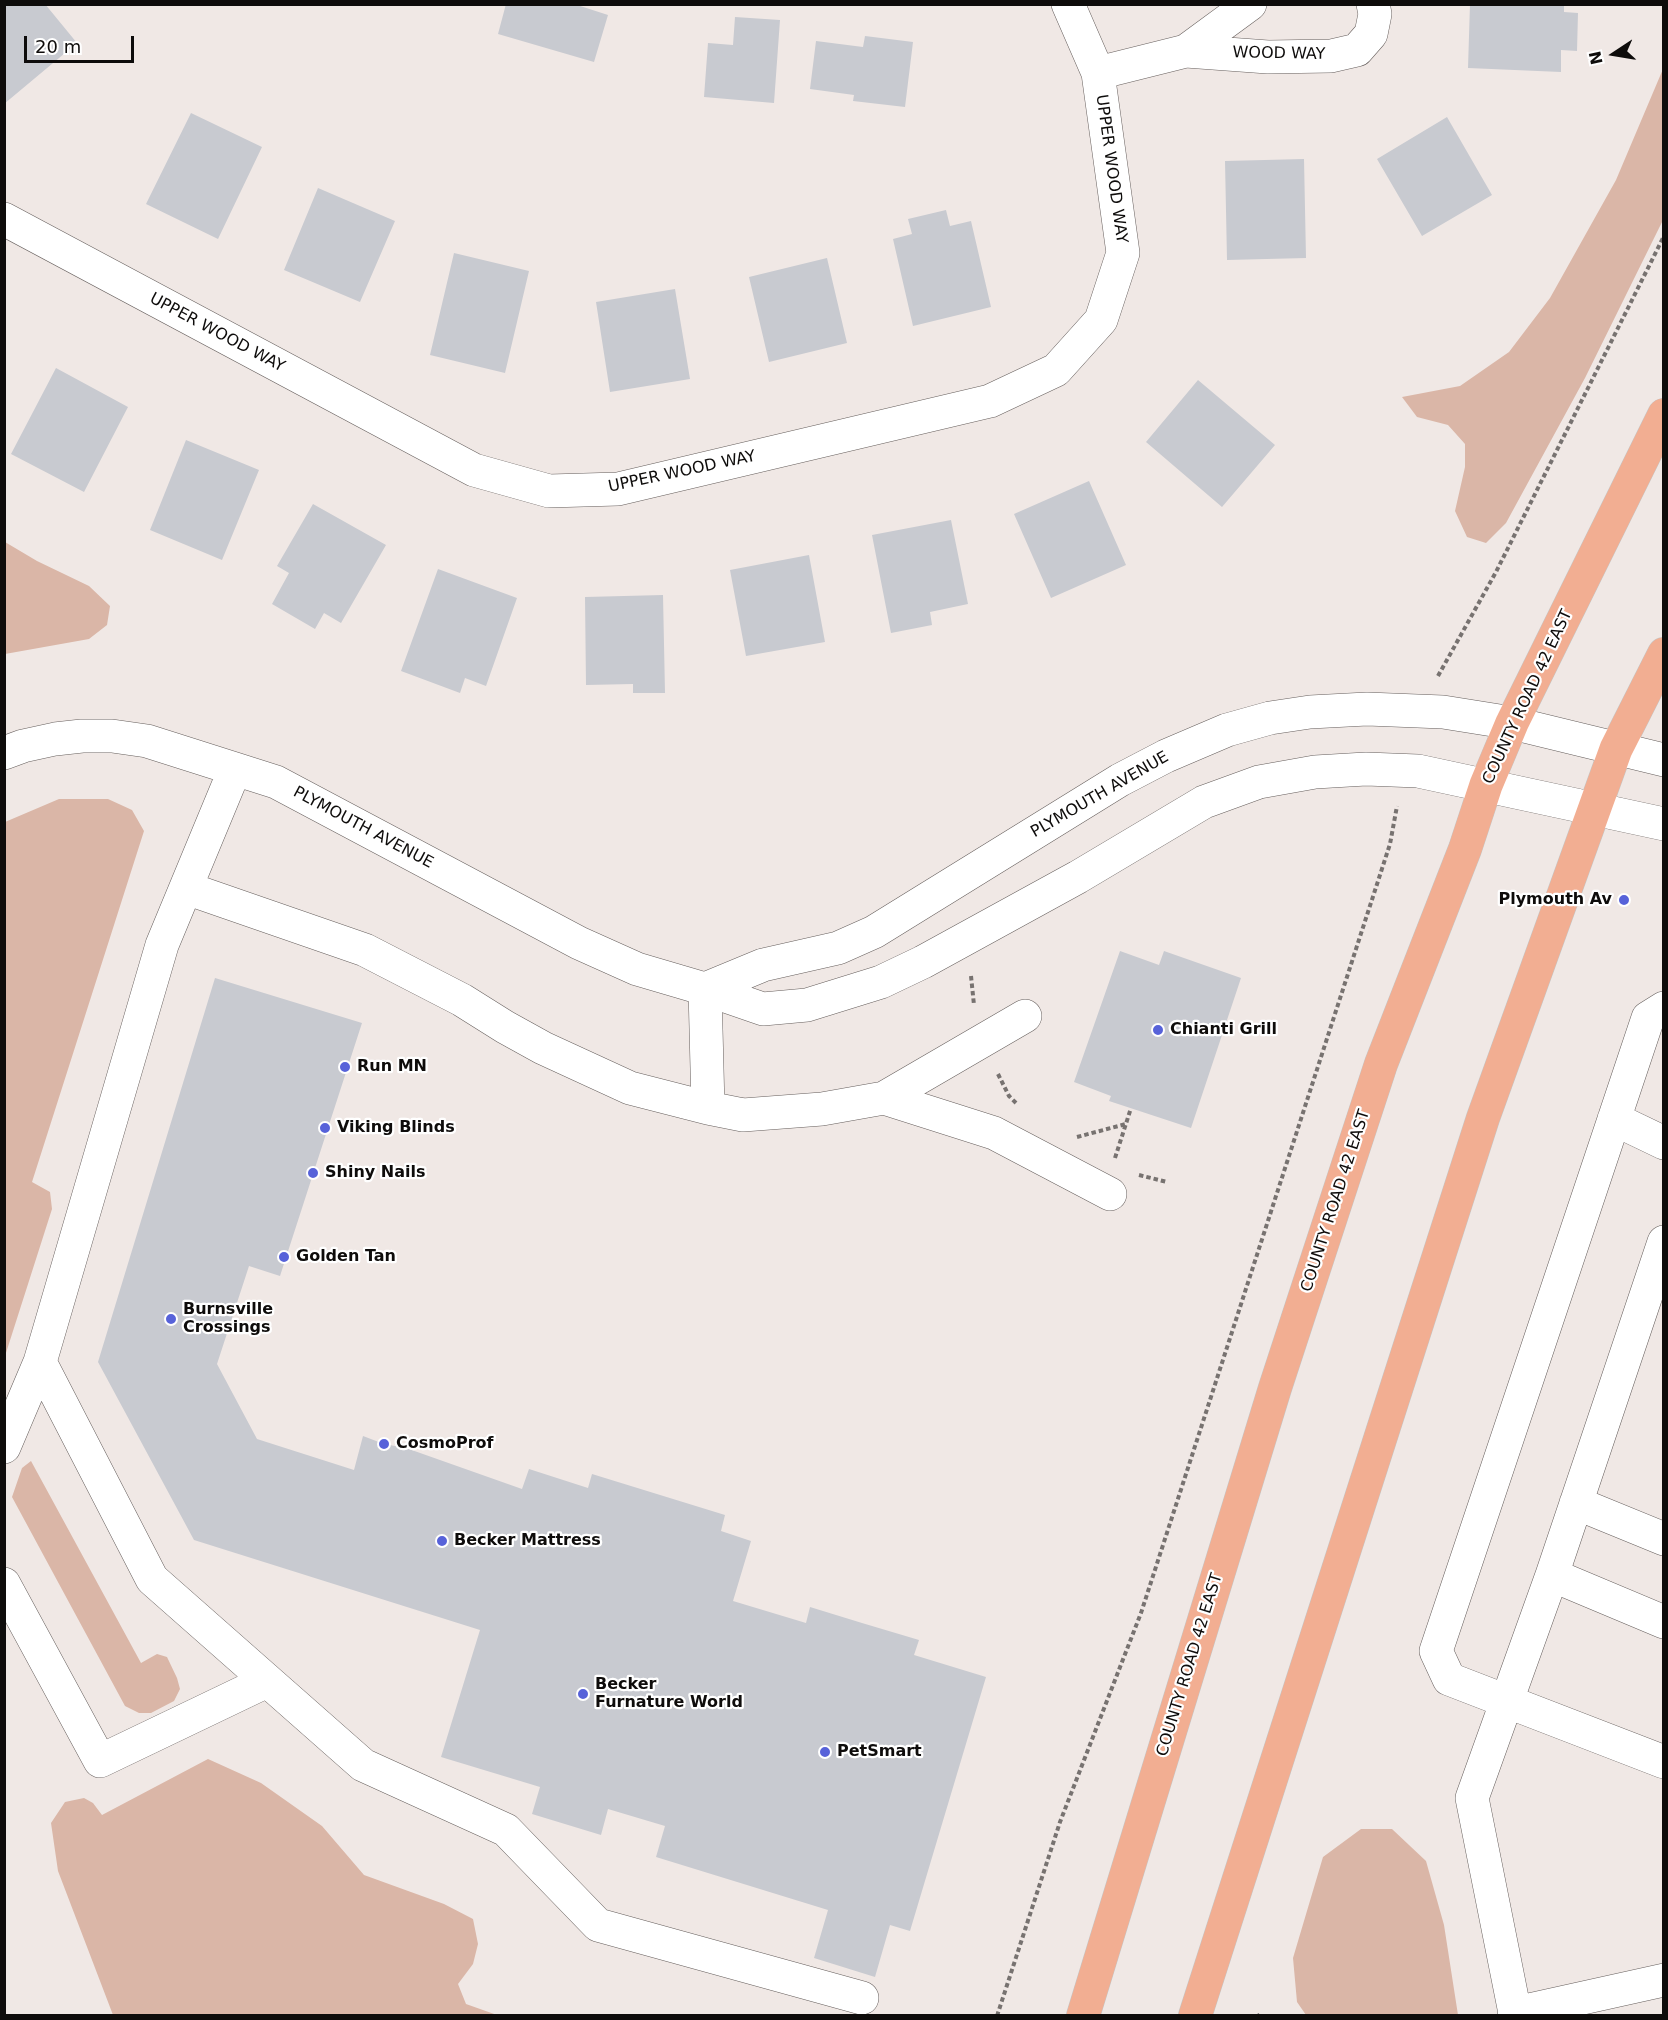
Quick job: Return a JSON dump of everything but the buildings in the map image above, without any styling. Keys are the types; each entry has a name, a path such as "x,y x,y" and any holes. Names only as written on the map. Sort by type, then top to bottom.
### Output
{"highway":[{"name":"COUNTY ROAD 42 EAST","path":"1083,2016 1275,1388 1377,1075 1464,849 1486,785 1512,723 1664,415"},
{"path":"1195,2016 1482,1118 1616,749 1664,654"}],"street":[{"path":"1068,4 1098,73"},
{"name":"WOOD WAY","path":"1186,51 1250,4"},
{"name":"WOOD WAY","path":"1098,73 1186,51 1268,57 1331,56 1357,50 1371,34 1375,14 1373,4"},
{"name":"UPPER WOOD WAY","path":"4,219 474,470 549,491 618,489 990,401 1056,370 1101,320 1123,254 1098,73"},
{"name":"PLYMOUTH AVENUE","path":"705,989 763,965 838,948 874,932 1120,780 1166,756 1227,730 1270,718 1310,712 1367,709 1443,712 1512,723 1664,760"},
{"name":"PLYMOUTH AVENUE","path":"4,753 22,746 55,739 112,736 147,741 276,782 579,943 637,969 763,1009 807,1005 881,982 923,962 1078,877 1204,802 1259,782 1315,771 1366,769 1418,771 1664,824"},
{"path":"4,1447 40,1362 162,945 235,769"},
{"path":"186,888 365,950 462,1000 543,1048 630,1088 743,1115 822,1108 884,1098 1025,1016"},
{"path":"705,989 708,1108"},
{"path":"1664,1008 1648,1018 1436,1651 1449,1679 1664,1762"},
{"path":"884,1098 994,1133 1111,1181"},
{"path":"1614,1119 1664,1143"},
{"path":"1664,1242 1552,1575 1472,1798 1515,2014 1664,1980"},
{"path":"40,1362 152,1579 363,1765 506,1830 598,1925 862,1998"},
{"path":"1576,1503 1664,1539"},
{"path":"1552,1575 1664,1623"},
{"path":"4,1584 100,1761 267,1681"}],"path":[{"path":"1425,711 1436,680 1496,572 1664,236"},
{"path":"997,2016 1060,1822 1141,1613 1390,844 1404,771"},
{"path":"971,976 972,996 982,1040 1010,1096 1022,1109"},
{"path":"1131,1108 1111,1181 1167,1182"}],"shaded area":[{"path":"1663,69 1663,220 1585,378 1506,523 1486,543 1467,537 1455,511 1465,467 1465,444 1448,425 1417,417 1402,397 1460,386 1509,352 1550,298 1616,180"},
{"path":"5,542 37,561 89,586 110,606 107,625 89,639 5,654"},
{"path":"59,799 108,799 132,810 144,831 32,1182 50,1192 52,1209 5,1356 5,822"},
{"path":"31,1461 141,1663 157,1654 167,1657 180,1689 174,1701 151,1713 139,1713 125,1706 12,1497 22,1468"},
{"path":"208,1759 261,1783 322,1826 364,1875 444,1904 473,1919 478,1944 473,1964 458,1984 466,2004 497,2015 113,2015 58,1871 51,1823 65,1802 84,1798 93,1803 102,1815"},
{"path":"1361,1829 1392,1829 1426,1861 1444,1925 1458,2015 1306,2015 1297,2002 1293,1958 1323,1857"}],"place":[{"name":"Plymouth Av","path":"1624,900"},
{"name":"Chianti Grill","path":"1158,1030"},
{"name":"Run MN","path":"345,1067"},
{"name":"Viking Blinds","path":"325,1128"},
{"name":"Shiny Nails","path":"313,1173"},
{"name":"Golden Tan","path":"284,1257"},
{"name":"Burnsville Crossings","path":"171,1319"},
{"name":"CosmoProf","path":"384,1444"},
{"name":"Becker Mattress","path":"442,1541"},
{"name":"Becker Furnature World","path":"583,1694"},
{"name":"PetSmart","path":"825,1752"}]}
